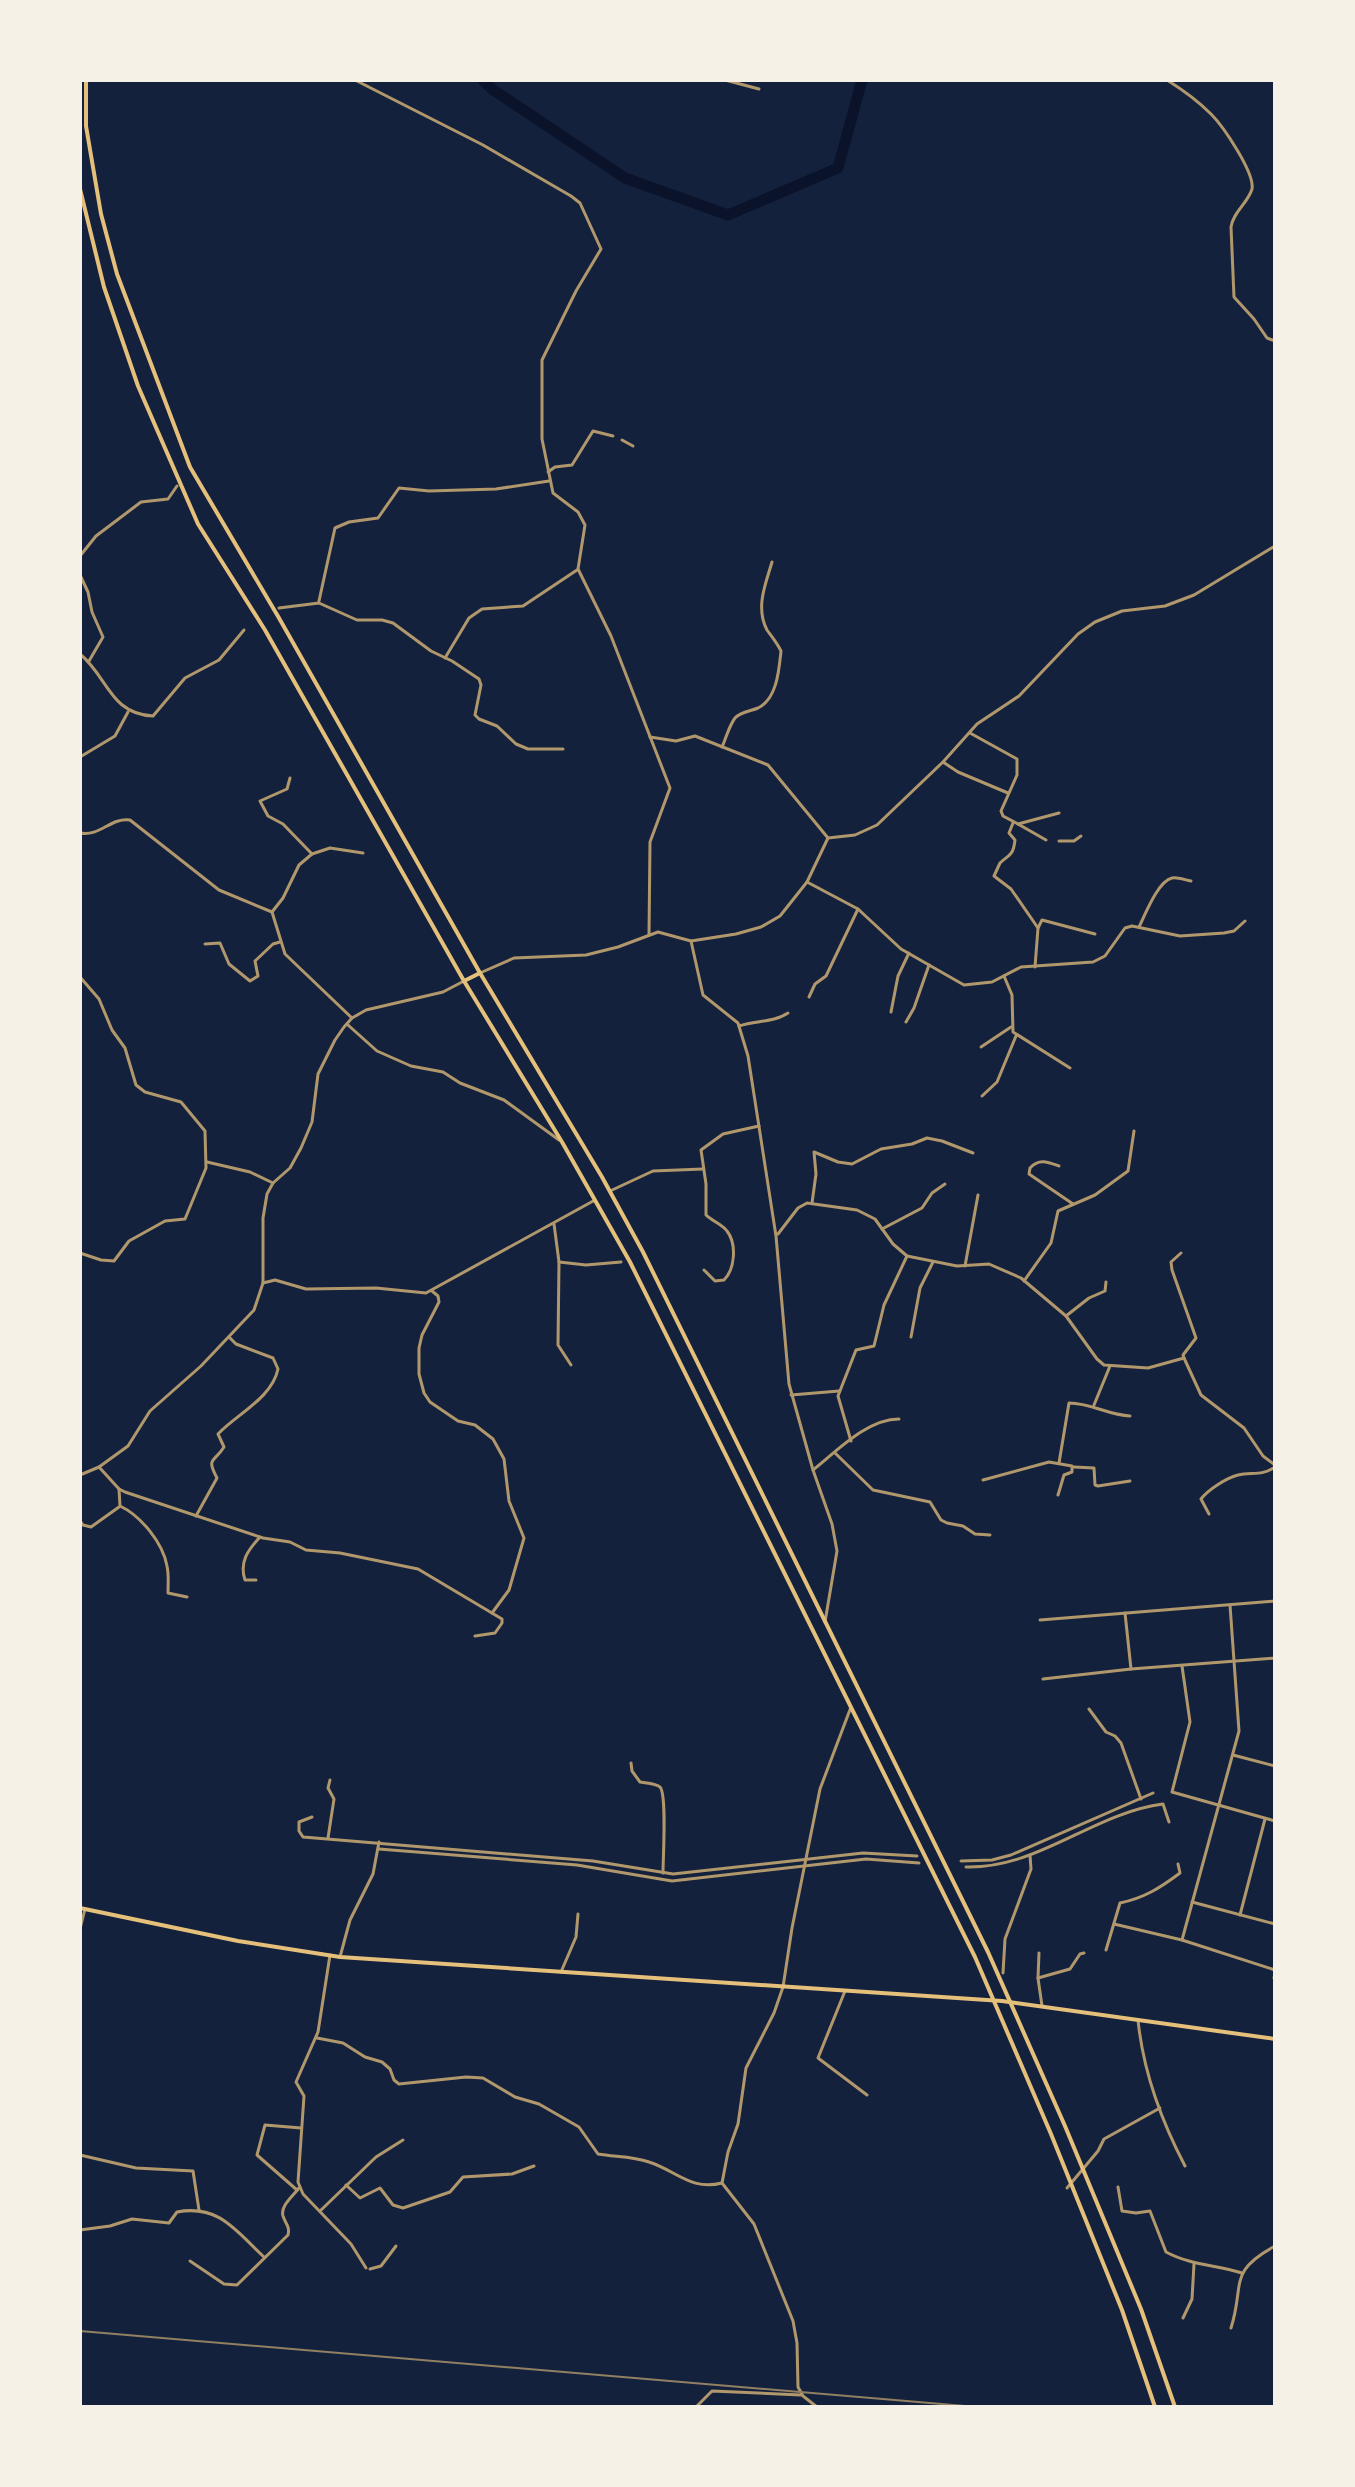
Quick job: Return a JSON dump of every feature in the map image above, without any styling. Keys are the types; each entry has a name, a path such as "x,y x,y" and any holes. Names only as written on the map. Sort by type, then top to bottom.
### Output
{"main road":[{"path":"86,80 86,126 101,214 117,274 190,467 641,1247 988,1952 1141,2309 1175,2407"},
{"path":"80,189 104,287 138,386 198,524 265,630 464,981 562,1142 630,1262 975,1957 1116,2295 1155,2407"},
{"path":"464,981 480,973"},
{"path":"82,1909 238,1941 340,1957 1042,2006 1275,2039"}],"street":[{"path":"355,80 483,145 577,199 600,243 600,255 576,291 542,360 542,439 549,481 556,497 578,512 585,525 578,569 611,636 670,788 650,842 649,935"},
{"path":"725,80 759,89"},
{"path":"1167,80 1213,116 1251,177 1251,191 1231,227 1234,297 1267,338 1275,341"},
{"path":"548,472 555,467 572,465 593,431 613,436"},
{"path":"622,440 633,446"},
{"path":"319,603 335,528 349,522 378,518 399,488 429,491 496,489 549,481"},
{"path":"80,556 96,536 141,502 168,499 177,486"},
{"path":"828,838 855,835 877,825 943,762 977,724 1019,696 1078,634 1095,622 1122,611 1165,606 1194,595 1275,546"},
{"path":"722,747 734,719 763,706 770,698 775,683 781,651 767,629 762,608 764,582 772,562"},
{"path":"445,658 469,618 482,609 523,606 578,569"},
{"path":"80,575 103,637 89,661"},
{"path":"279,608 319,603 357,620 387,621 481,682 475,715 479,719 497,726 516,744 528,749 563,749"},
{"path":"80,654 89,661 107,689 128,712 149,717 156,714 185,678 219,660 244,630"},
{"path":"80,757 115,736 128,712"},
{"path":"970,733 1017,759 1017,775 1001,814 1046,840"},
{"path":"649,737 676,741 692,735 768,765 828,838"},
{"path":"943,762 958,772 1008,793"},
{"path":"290,778 287,789 260,801 268,816 286,827 312,854"},
{"path":"1038,928 1019,899 994,876 1000,863 1009,859 1015,840 1009,833 1016,824 1059,813"},
{"path":"80,833 91,834 118,820 130,820 219,890 272,912"},
{"path":"1059,841 1074,841 1081,836"},
{"path":"480,973 514,958 586,955 658,932 691,941 761,927 780,916 807,882 828,838"},
{"path":"272,912 288,890 299,865 312,854 330,848 363,853"},
{"path":"1139,927 1151,901 1166,881 1176,878 1191,881"},
{"path":"807,882 858,909 896,945 964,985 992,982 1021,967 1093,962 1105,956 1125,928 1139,927 1180,936 1234,931 1245,921"},
{"path":"809,997 815,984 826,976 858,909"},
{"path":"272,912 280,942 292,963 352,1018"},
{"path":"1035,967 1040,922 1047,920 1095,934"},
{"path":"691,941 703,995 733,1017 748,1056 776,1236 791,1395 830,1516 837,1551 825,1622"},
{"path":"205,944 220,943 229,964 250,981 258,976 255,961 273,944 280,942"},
{"path":"891,1012 898,976 909,953"},
{"path":"906,1022 929,965"},
{"path":"1004,976 1012,995 1011,1027 1016,1036 1070,1068"},
{"path":"80,977 99,999 112,1030 125,1048 136,1085 145,1092 181,1102 203,1127 207,1162 185,1219 165,1221 129,1241 114,1261 80,1253"},
{"path":"80,1475 99,1467 128,1446 150,1411 254,1310 263,1283 263,1218 267,1194 273,1183 290,1168 301,1148 312,1122 318,1074 347,1024 366,1010 443,992 464,981"},
{"path":"739,1026 751,1021 776,1020 788,1013"},
{"path":"347,1024 377,1051 411,1066 443,1072 460,1083 504,1100 562,1142"},
{"path":"981,1047 1011,1027"},
{"path":"982,1096 997,1082 1016,1036"},
{"path":"704,1270 715,1281 724,1280 731,1270 733,1251 727,1231 706,1215 700,1155 704,1146 727,1133 759,1126"},
{"path":"1024,1281 1051,1243 1058,1211 1095,1195 1128,1171 1134,1131"},
{"path":"812,1203 816,1174 814,1152 852,1164 881,1149 927,1138 973,1153"},
{"path":"207,1162 250,1172 273,1183"},
{"path":"1059,1166 1038,1162 1030,1168 1029,1174 1073,1204"},
{"path":"610,1191 653,1171 703,1169"},
{"path":"882,1229 922,1208 932,1193 945,1184"},
{"path":"965,1266 978,1195"},
{"path":"263,1283 275,1280 306,1289 376,1288 420,1294 432,1291 595,1200"},
{"path":"776,1236 798,1208 812,1203 857,1210 875,1219 893,1244 907,1256 965,1266 989,1264 1024,1281 1066,1316 1097,1359 1110,1366 1148,1368 1184,1358"},
{"path":"554,1224 559,1262 558,1345 571,1365"},
{"path":"1181,1253 1171,1262 1172,1270 1196,1338 1183,1355 1184,1358 1201,1395 1244,1428 1263,1456 1275,1466 1263,1474 1236,1476 1205,1494 1201,1499 1209,1514"},
{"path":"851,1441 839,1391 856,1350 870,1348 876,1342 884,1305 907,1256"},
{"path":"559,1262 586,1265 621,1262"},
{"path":"911,1337 920,1288 933,1262"},
{"path":"1066,1316 1089,1298 1104,1292 1106,1282"},
{"path":"432,1291 439,1302 422,1335 419,1348 418,1368 424,1393 430,1402 458,1421 475,1425 493,1439 504,1459 509,1501 524,1538 509,1590 492,1613"},
{"path":"196,1516 217,1478 211,1466 212,1460 224,1447 218,1434 262,1396 278,1369 273,1358 236,1344 229,1337"},
{"path":"1094,1405 1110,1366"},
{"path":"791,1395 839,1391"},
{"path":"1059,1463 1069,1403 1094,1405 1112,1414 1130,1416"},
{"path":"813,1470 879,1422 899,1419"},
{"path":"835,1453 873,1490 930,1502 941,1520 963,1526 975,1534 990,1535"},
{"path":"983,1480 1034,1465 1059,1463 1094,1468 1095,1485 1098,1486 1130,1481"},
{"path":"99,1467 119,1489 260,1537 290,1542 311,1552 340,1553 418,1569 502,1619 499,1629 490,1635 475,1636"},
{"path":"1058,1495 1064,1475 1072,1472 1074,1467"},
{"path":"119,1489 120,1506"},
{"path":"80,1521 91,1527 120,1506"},
{"path":"120,1506 136,1514 163,1554 168,1567 168,1593 187,1597"},
{"path":"256,1580 245,1580 242,1566 247,1551 260,1537"},
{"path":"1040,1620 1275,1601"},
{"path":"1182,1940 1239,1731 1230,1605"},
{"path":"1125,1613 1131,1669"},
{"path":"1043,1679 1275,1658"},
{"path":"1182,1666 1190,1722 1172,1792 1275,1821"},
{"path":"817,2407 803,2396 798,2387 797,2343 789,2312 754,2224 722,2183 738,2124 746,2068 774,2013 783,1987 823,1780 851,1707"},
{"path":"1089,1709 1106,1732 1121,1743 1141,1799"},
{"path":"1233,1755 1275,1766"},
{"path":"631,1763 632,1771 640,1782 661,1788 665,1808 662,1827 663,1873"},
{"path":"328,1838 334,1799 328,1788 330,1780"},
{"path":"961,1861 992,1860 1011,1855 1153,1793"},
{"path":"966,1867 997,1867 1139,1807 1163,1804 1169,1822"},
{"path":"312,1817 299,1822 303,1837 379,1846 593,1861 663,1873 866,1859 919,1863"},
{"path":"1240,1915 1265,1819"},
{"path":"340,1957 350,1920 373,1874 379,1846"},
{"path":"490,1854 672,1881 872,1853 917,1856"},
{"path":"1003,1973 1005,1939 1031,1869 1030,1855"},
{"path":"1106,1950 1120,1903 1147,1896 1167,1883 1180,1873 1178,1864"},
{"path":"1192,1902 1275,1924"},
{"path":"80,1929 82,1909"},
{"path":"561,1972 576,1937 578,1914"},
{"path":"1114,1924 1182,1940 1275,1974"},
{"path":"1039,1953 1038,1978 1042,2006"},
{"path":"1038,1978 1070,1969 1084,1953"},
{"path":"190,2261 224,2284 237,2285 288,2235 289,2227 282,2211 298,2189 304,2096 296,2082 317,2038 330,1955"},
{"path":"845,1991 818,2058 867,2095"},
{"path":"1138,2020 1141,2044 1169,2136 1185,2166"},
{"path":"317,2038 343,2043 365,2057 382,2062 399,2084 483,2078 579,2127 598,2154 646,2161 675,2172 691,2184 722,2183"},
{"path":"1067,2188 1098,2151 1104,2139 1160,2108"},
{"path":"301,2128 265,2125 257,2157 320,2211 351,2244 368,2269 381,2266 396,2246"},
{"path":"320,2211 376,2157 403,2140"},
{"path":"80,2155 136,2168 193,2171 199,2210"},
{"path":"346,2185 360,2198 380,2188 393,2205 403,2208 450,2192 463,2177 512,2174 534,2166"},
{"path":"1118,2187 1122,2211 1150,2211 1163,2249 1194,2264 1218,2266 1242,2273"},
{"path":"80,2230 132,2219 169,2223 177,2212 199,2210 219,2216 264,2257"},
{"path":"1231,2328 1238,2308 1242,2273 1262,2253 1275,2246"},
{"path":"1183,2318 1192,2299 1194,2264"},
{"path":"696,2407 712,2391 803,2396"}],"waterway":[{"path":"483,80 625,178 728,215 838,168 862,80"}],"railway":[{"path":"80,2331 977,2407"}]}
